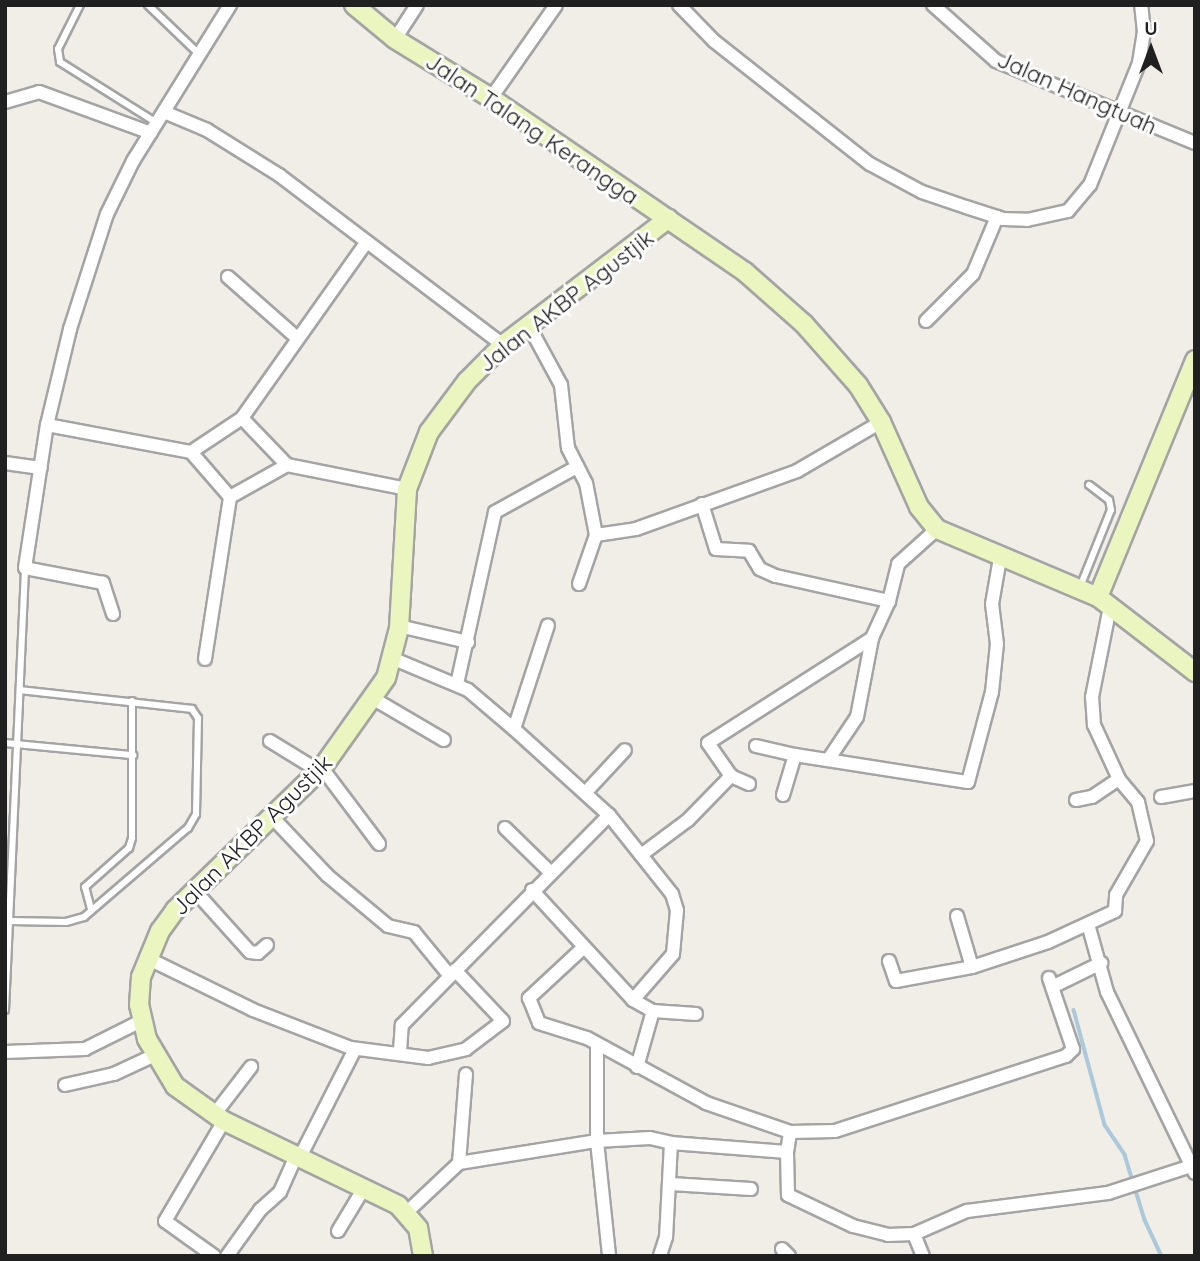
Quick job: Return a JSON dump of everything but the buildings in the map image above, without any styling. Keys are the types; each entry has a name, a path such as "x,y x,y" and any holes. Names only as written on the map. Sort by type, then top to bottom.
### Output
{"street":[{"path":"113,614 103,583 25,568 47,425 70,329 99,236 122,180 230,5"},
{"name":"Jalan Talang Kerangga","path":"354,5 395,39 491,98 745,272 804,324 840,362 881,422 919,507 937,528 1000,558 1079,588 1104,602 1195,672"},
{"path":"395,39 417,5"},
{"path":"491,98 556,5"},
{"path":"679,5 714,41 870,164 922,192 997,217 1041,220 1068,211 1090,186 1139,63 1144,32 1142,5"},
{"name":"Jalan Hangtuah","path":"933,5 996,61 1195,144"},
{"path":"5,102 39,92 239,148 503,345"},
{"path":"926,321 973,274 997,217"},
{"name":"Jalan AKBP Agustjik","path":"407,1212 364,1188 219,1118 176,1086 155,1055 141,1021 139,991 147,958 167,921 321,769 374,699 394,659 399,626 407,489 422,442 467,381 503,345 668,219"},
{"path":"191,452 242,418 296,337 366,243"},
{"path":"228,277 296,337"},
{"path":"529,326 561,385 568,448 586,483 596,535 579,584"},
{"path":"889,961 896,981 972,967 1043,944 1115,911 1116,895 1147,841 1138,802 1119,779 1100,741 1092,705 1104,602 1130,519 1195,360"},
{"path":"242,418 287,465 407,489"},
{"path":"596,535 636,529 797,471 881,422"},
{"path":"47,425 191,452 230,497 205,659"},
{"path":"5,463 41,468"},
{"path":"230,497 287,465"},
{"path":"457,684 495,512 578,467"},
{"path":"702,504 716,549 749,551 760,569 776,576 889,601"},
{"path":"830,757 857,717 872,638 889,601 903,556 937,528"},
{"path":"756,746 795,755 830,757 918,777 969,781 992,692 997,644 991,610 1000,558"},
{"path":"514,729 548,625"},
{"path":"399,626 468,642"},
{"path":"749,784 731,776 708,743 872,638"},
{"path":"394,659 457,684 514,729 586,792 608,815 674,899 677,936 672,956 634,1000"},
{"path":"374,699 444,740"},
{"path":"270,741 321,769 379,844"},
{"path":"586,792 625,750"},
{"path":"783,795 795,755"},
{"path":"641,855 688,820 731,776"},
{"path":"1076,800 1092,797 1119,779"},
{"path":"1161,797 1195,791"},
{"path":"400,1051 402,1025 608,815"},
{"path":"147,958 253,1010 355,1049 400,1051 438,1058 466,1049 501,1025 501,1016 412,931 388,926 328,876 272,817"},
{"path":"505,828 550,873"},
{"path":"532,890 634,1000 653,1011 696,1014"},
{"path":"195,891 250,952 258,953 267,945"},
{"path":"957,916 972,967"},
{"path":"790,1132 787,1152 788,1195 870,1232 914,1234 967,1211 1132,1186 1193,1170 1131,1049 1107,992 1088,924"},
{"path":"583,948 529,1003 539,1023 597,1044 706,1103 790,1132 835,1131 1066,1056 1073,1049 1055,983 1101,963"},
{"path":"637,1067 653,1011"},
{"path":"5,1052 85,1049 141,1021"},
{"path":"597,1044 597,1140 609,1256"},
{"path":"227,1256 260,1210 279,1192 355,1049"},
{"path":"65,1085 114,1074 155,1055"},
{"path":"214,1256 169,1228 165,1218 219,1118 251,1067"},
{"path":"459,1163 466,1074"},
{"path":"423,1256 422,1236 407,1212 459,1163 510,1158 597,1140 640,1137 671,1143 787,1152"},
{"path":"660,1256 671,1184 671,1143"},
{"path":"671,1184 751,1189"},
{"path":"338,1231 364,1188"},
{"path":"914,1234 923,1256"}],"lane":[{"path":"80,5 58,49 60,61 157,123"},
{"path":"148,5 199,54"},
{"path":"1079,588 1111,510 1109,500 1089,485"},
{"path":"1111,510 1130,519"},
{"path":"5,1010 25,568"},
{"path":"10,921 73,921 188,828 196,814 195,711 132,701 20,690"},
{"path":"91,909 85,887 131,843 132,701"},
{"path":"5,744 133,755"}],"waterway":[{"path":"1074,1010 1105,1125 1125,1155 1145,1220 1162,1256"}]}
